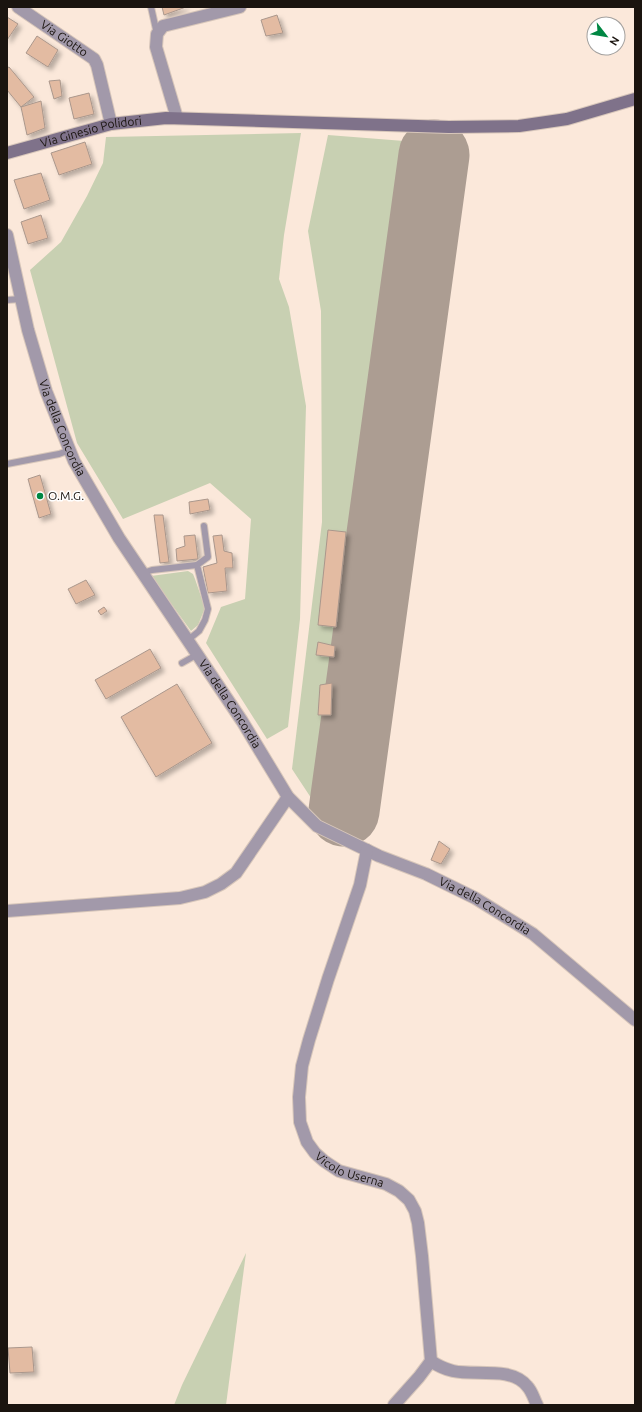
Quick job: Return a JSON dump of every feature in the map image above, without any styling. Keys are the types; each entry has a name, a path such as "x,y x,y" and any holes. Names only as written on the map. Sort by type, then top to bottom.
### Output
{"street":[{"name":"Via Giotto","path":"18,7 94,59 97,64 110,124"},
{"path":"177,118 156,47 157,34 163,26 240,7"},
{"name":"Via Ginesio Polidori","path":"7,153 110,124 177,118 449,128 519,126 567,118 635,99"},
{"name":"Via della Concordia","path":"7,235 28,330 46,391 74,461 119,538 242,721 288,797 318,826 367,850 426,874 475,898 533,934 635,1020"},
{"path":"7,911 180,898 205,892 221,884 236,873 288,797"},
{"name":"Vicolo Userna","path":"367,850 360,885 328,979 302,1066 299,1097 300,1122 307,1142 315,1153 324,1161 339,1171 386,1184 399,1191 409,1200 418,1223 431,1361"},
{"path":"394,1405 431,1361 439,1367 455,1372 503,1374 513,1376 526,1385 537,1405"}],"lane":[{"path":"151,7 157,34"},
{"path":"7,300 21,299"},
{"path":"7,464 59,454 70,450"},
{"path":"143,573 152,570 197,566 208,557 204,526"},
{"path":"188,640 199,631 205,620 208,609 197,566"},
{"path":"182,663 198,654"}],"green space":[{"path":"301,133 284,235 279,279 289,307 306,406 300,619 288,727 267,739 206,643 221,607 245,599 251,519 210,483 123,519 77,443 30,270 61,242 87,196 103,163 106,137"},
{"path":"328,135 455,145 362,832 323,816 292,769 322,522 321,311 308,231"},
{"path":"188,571 193,574 205,608 198,625 191,631 151,576"},
{"path":"246,1253 226,1405 174,1405 182,1385"}],"building":[{"path":"162,7 186,7 164,15"},
{"path":"277,15 283,33 266,36 261,20"},
{"path":"7,17 18,24 7,40"},
{"path":"37,36 58,50 48,67 26,53"},
{"path":"9,67 34,97 21,107 7,90 7,68"},
{"path":"60,80 62,96 54,99 49,81"},
{"path":"89,93 94,114 74,119 69,98"},
{"path":"41,101 45,128 27,135 21,107"},
{"path":"85,142 92,164 59,175 51,153"},
{"path":"41,173 50,200 24,209 14,180"},
{"path":"41,215 48,238 28,244 21,222"},
{"name":"O.M.G.","path":"40,475 51,514 39,518 28,479"},
{"path":"208,499 210,510 190,514 189,502"},
{"path":"154,515 163,515 169,562 160,563"},
{"path":"328,530 346,532 336,627 318,625"},
{"path":"195,535 198,559 177,561 176,549 185,546 184,536"},
{"path":"222,535 224,551 232,553 233,568 225,568 227,591 208,593 203,567 217,563 213,536"},
{"path":"86,580 95,595 76,604 68,589"},
{"path":"104,607 107,611 101,615 98,611"},
{"path":"318,642 335,646 334,657 316,655"},
{"path":"150,649 161,668 106,699 95,680"},
{"path":"332,683 331,715 318,715 320,685"},
{"path":"177,684 212,743 156,777 121,717"},
{"path":"439,841 450,849 441,864 431,860"},
{"path":"32,1347 34,1372 10,1373 8,1348"}],"runway":[{"path":"344,811 434,155"}],"place":[{"name":"O.M.G.","path":"40,496"}]}
